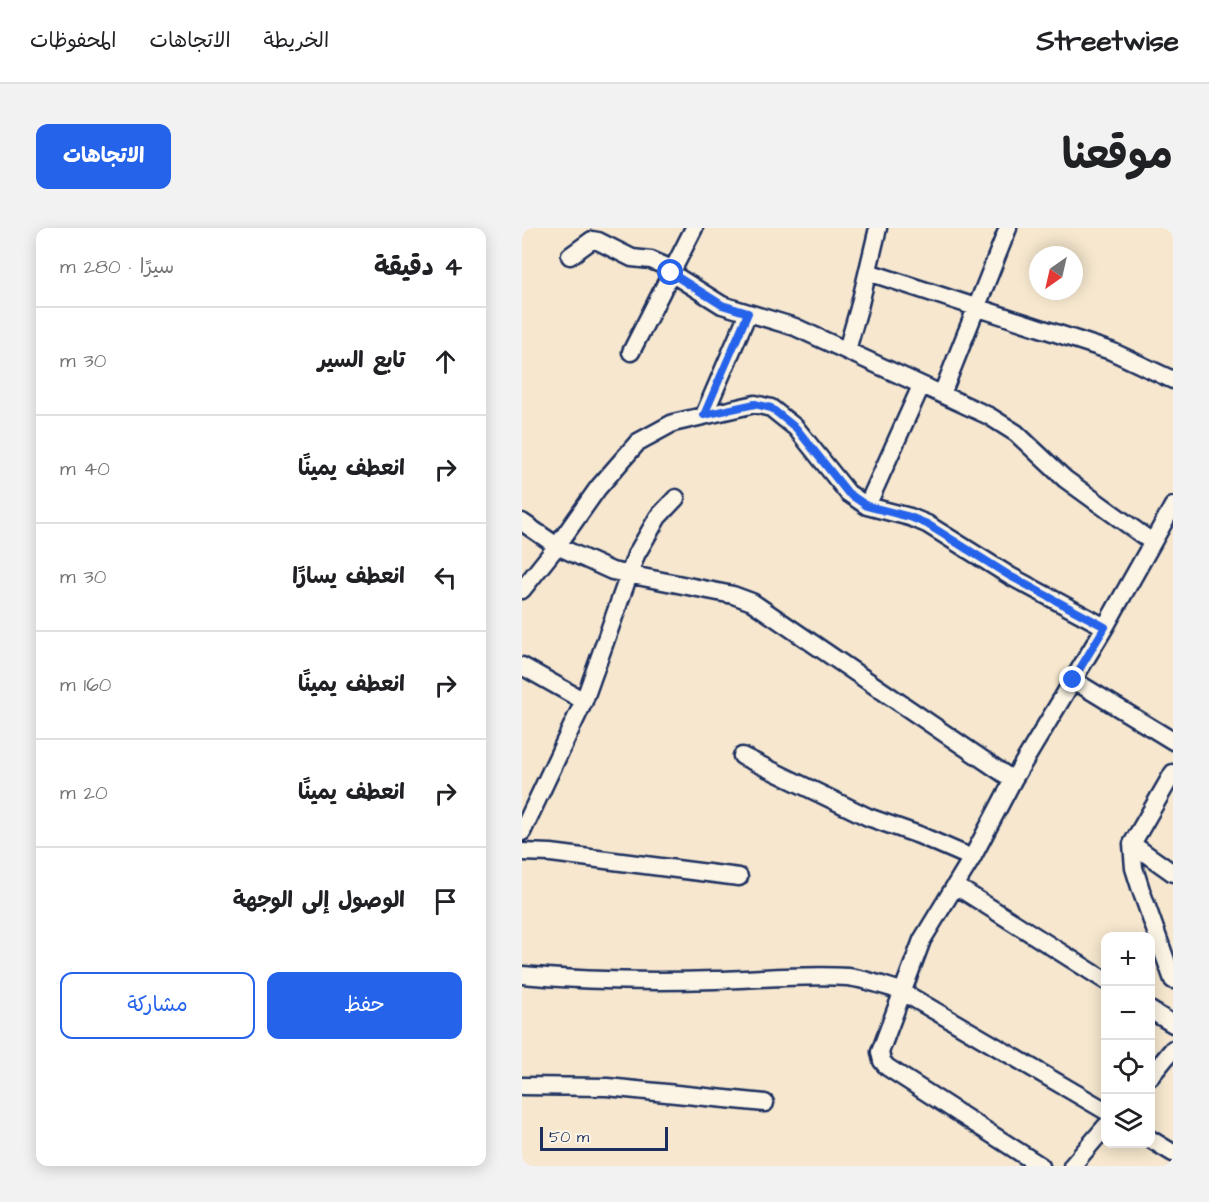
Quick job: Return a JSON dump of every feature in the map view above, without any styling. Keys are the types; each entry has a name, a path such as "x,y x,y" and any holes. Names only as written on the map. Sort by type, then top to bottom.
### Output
{"street":[{"path":"631,352 694,228"},
{"path":"847,350 878,228"},
{"path":"942,394 1008,228"},
{"path":"570,256 592,240 632,258 651,260 722,305 782,321 989,416 1016,433 1065,478 1152,542"},
{"path":"868,272 1111,351 1173,380"},
{"path":"704,415 748,313"},
{"path":"867,506 921,386"},
{"path":"522,590 598,488 638,442 673,423 755,404 771,408 796,428 848,493 867,506 910,517 927,524 1010,576 1105,627"},
{"path":"522,831 584,702 629,574 644,540 658,518 676,498"},
{"path":"1041,1166 887,1067 882,1061 880,1052 922,940 956,886 1013,780 1105,627 1173,506"},
{"path":"522,522 557,546 612,570 733,595 752,602 1013,780"},
{"path":"522,666 584,702"},
{"path":"1073,680 1173,741"},
{"path":"742,756 868,817 920,835 972,858"},
{"path":"1173,773 1132,844 1134,868 1173,980"},
{"path":"1132,844 1173,873"},
{"path":"522,852 551,853 740,877"},
{"path":"956,886 1101,978"},
{"path":"522,975 583,981 632,982 850,977 902,991 1101,1108"},
{"path":"1155,1013 1173,1024"},
{"path":"1155,1071 1173,1049"},
{"path":"522,1086 607,1087 765,1103"},
{"path":"1072,1166 1101,1132"},
{"path":"1155,1142 1173,1153"}],"route":[{"path":"671,273 722,305 748,313 704,415 755,404 771,408 796,428 848,493 867,506 910,517 927,524 1010,576 1105,627 1073,680"}]}
